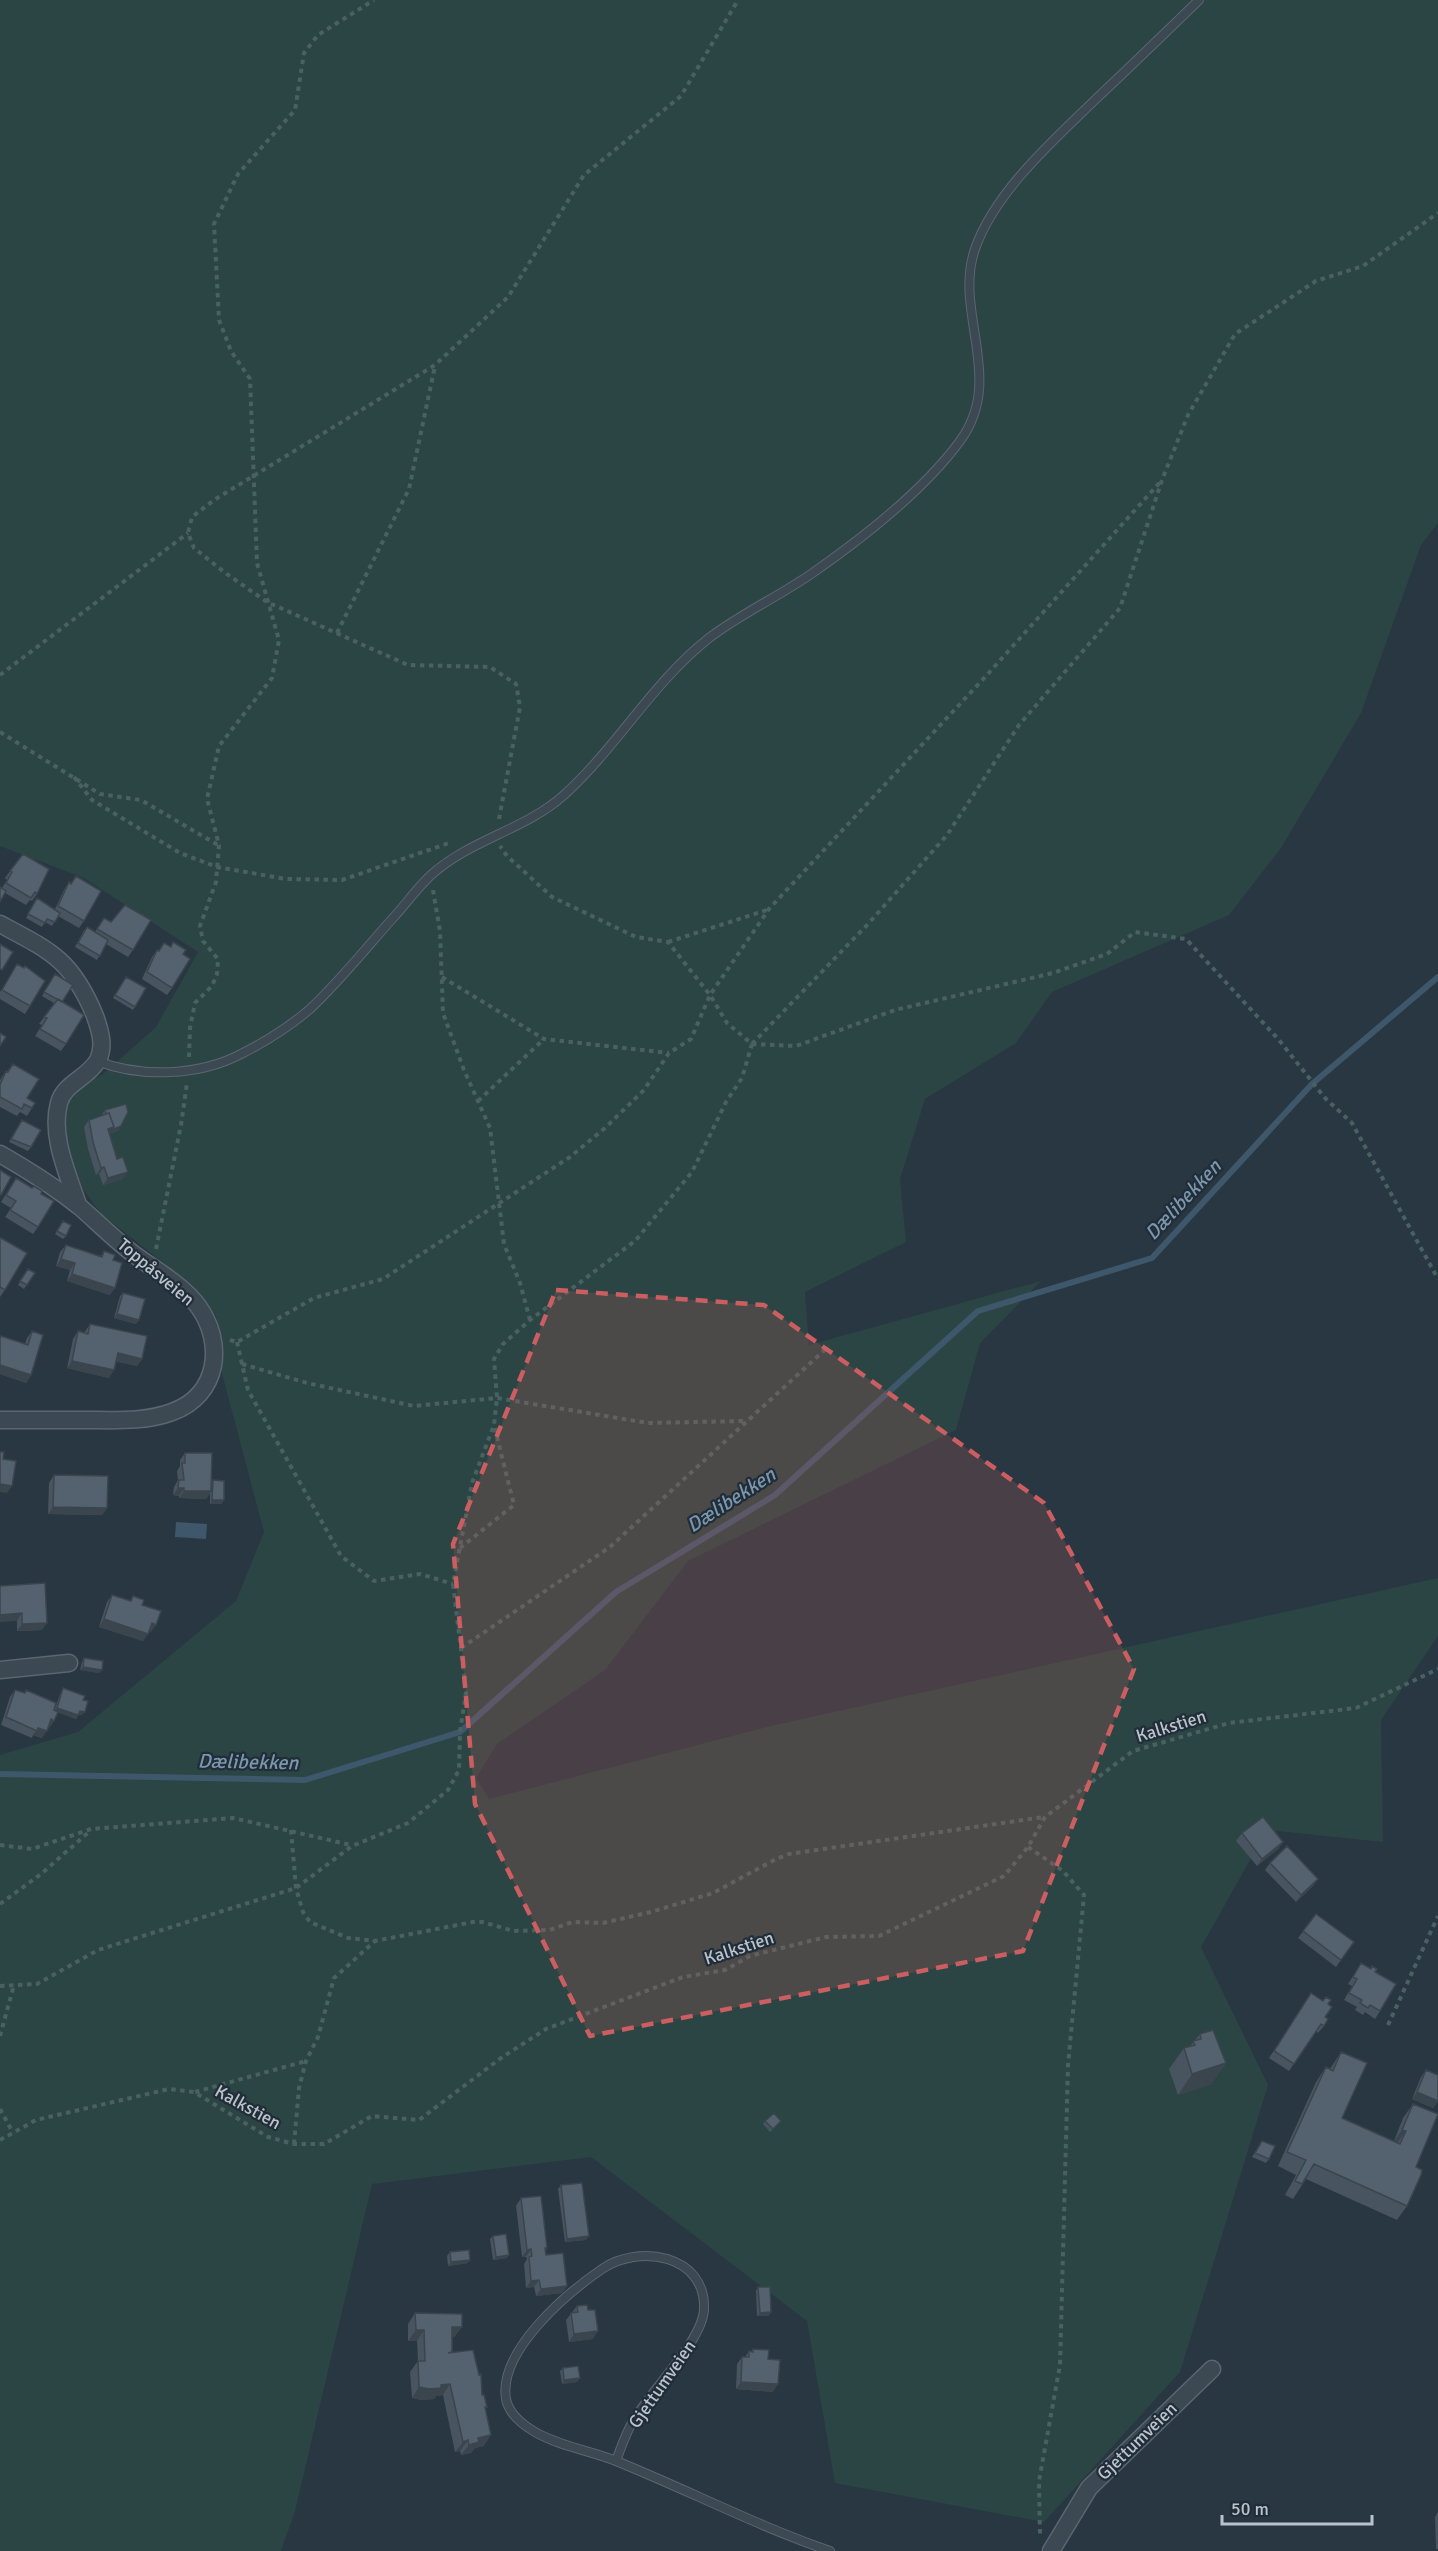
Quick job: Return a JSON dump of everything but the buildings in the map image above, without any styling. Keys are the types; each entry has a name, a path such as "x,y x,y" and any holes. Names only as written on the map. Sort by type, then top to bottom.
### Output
{"street":[{"path":"0,924 39,945 67,966 78,980 101,1033 101,1049 97,1061 65,1092 59,1101 56,1121 59,1143 78,1205"},
{"name":"Toppåsveien","path":"0,1154 28,1170 78,1205 130,1251 197,1304 214,1337 213,1366 201,1391 190,1402 173,1412 147,1418 0,1420"},
{"path":"0,1670 69,1663"},
{"name":"Gjettumveien","path":"1046,2545 1089,2488 1212,2369"}],"lane":[{"path":"97,1061 115,1068 155,1072 189,1070 238,1056 273,1035 309,1009 431,875 466,849 532,819 562,797 635,718 674,669 711,637 813,573 898,505 944,463 964,436 976,414 980,393 971,300 971,270 974,251 991,216 1023,174 1056,139 1199,0"},
{"name":"Gjettumveien","path":"616,2461 632,2422 697,2332 704,2309 698,2279 684,2265 662,2256 633,2258 608,2265 580,2285 531,2334 517,2353 506,2382 506,2401 517,2420 537,2433 616,2461 792,2538 830,2551"}],"path":[{"path":"152,1267 181,1125 189,1070 190,1028 195,1003 212,986 217,974 218,959 203,941 200,926 216,882 219,845 207,799 219,746 272,678 279,640 257,563 250,379 231,351 219,320 214,224 238,174 295,110 304,53 318,35 374,0"},
{"path":"738,0 681,96 584,175 508,297 435,365 214,500 192,517 188,533 194,548 267,602 408,665 490,667 516,684 520,707 495,837 507,856 552,897 636,937 668,942 769,909"},
{"path":"0,1986 38,1984 98,1950 296,1888 352,1845 408,1823 448,1790 459,1770 460,1732 466,1692 453,1584 472,1483 494,1425 497,1398 494,1359 503,1344 530,1320 635,1241 692,1172 726,1102 742,1078 752,1044 868,924 946,835 1019,725 1120,608 1162,480 1188,415 1235,334 1316,281 1363,267 1438,213"},
{"path":"337,633 408,489 435,365"},
{"path":"453,1584 420,1574 374,1581 341,1556 248,1390 237,1342 314,1298 383,1279 570,1157 605,1128 644,1090 669,1053 691,1039 710,995 769,909 986,676 1162,480"},
{"path":"0,675 188,533"},
{"path":"0,732 100,794 141,800 219,845"},
{"path":"74,777 92,800 180,853 217,867 286,879 342,880 453,842"},
{"path":"431,875 440,931 443,1013 490,1128 504,1244 520,1283 530,1320"},
{"path":"668,942 710,995 727,1023 752,1044 796,1046 895,1010 1053,973 1107,954 1135,932 1186,939 1279,1040 1325,1098 1352,1123 1438,1279"},
{"path":"442,977 544,1039 669,1053"},
{"path":"478,1101 544,1039"},
{"path":"461,1648 610,1547 744,1421 829,1346"},
{"path":"242,1364 307,1383 414,1406 497,1398 648,1423 744,1421"},
{"path":"460,1548 514,1505 494,1425"},
{"name":"Kalkstien","path":"0,2140 36,2120 169,2089 194,2092 268,2138 294,2144 324,2144 372,2116 419,2120 501,2058 546,2029 683,1977 726,1970 750,1956 826,1937 879,1936 1004,1876 1028,1847 1045,1816 1133,1751 1229,1723 1356,1708 1438,1669"},
{"path":"291,1830 296,1888 303,1912 310,1922 348,1938 375,1941 473,1922 482,1922 514,1931 550,1930 572,1922 603,1923 651,1912 713,1893 789,1854 1045,1816"},
{"path":"0,1845 32,1849 92,1829 233,1818 352,1845"},
{"path":"0,1904 41,1874 92,1829"},
{"path":"1028,1847 1063,1871 1084,1895 1068,2065 1060,2365 1039,2481 1046,2545"},
{"path":"1388,2025 1438,1916"},
{"path":"294,2144 299,2088 306,2061 318,2037 334,1978 375,1941"},
{"path":"0,2036 14,1985"},
{"path":"194,2092 306,2061"},
{"path":"0,2109 13,2133"}],"highlighted area":[{"path":"556,1290 764,1305 1044,1503 1134,1669 1023,1951 590,2036 475,1804 453,1544"}],"green space":[{"path":"0,0 1438,0 1438,523 1421,545 1361,713 1281,848 1229,915 1052,992 1016,1043 925,1099 900,1179 906,1242 805,1292 809,1345 1041,1281 980,1343 956,1430 688,1561 605,1670 497,1744 476,1778 489,1799 771,1726 1438,1578 1438,1636 1381,1720 1383,1842 1267,1830 1201,1947 1268,2085 1180,2372 1044,2522 835,2483 807,2321 591,2157 372,2184 295,2511 281,2551 0,2551 0,1755 78,1732 236,1601 264,1532 220,1366 216,1316 193,1286 101,1214 83,1189 67,1149 62,1124 63,1105 77,1088 103,1074 156,1027 198,952 84,878 0,846"}],"water":[{"path":"176,1522 207,1524 206,1539 175,1537"}],"waterway":[{"name":"Dælibekken","path":"0,1774 305,1780 460,1732 616,1592 775,1495 978,1311 1152,1258 1312,1084 1438,977"}]}
